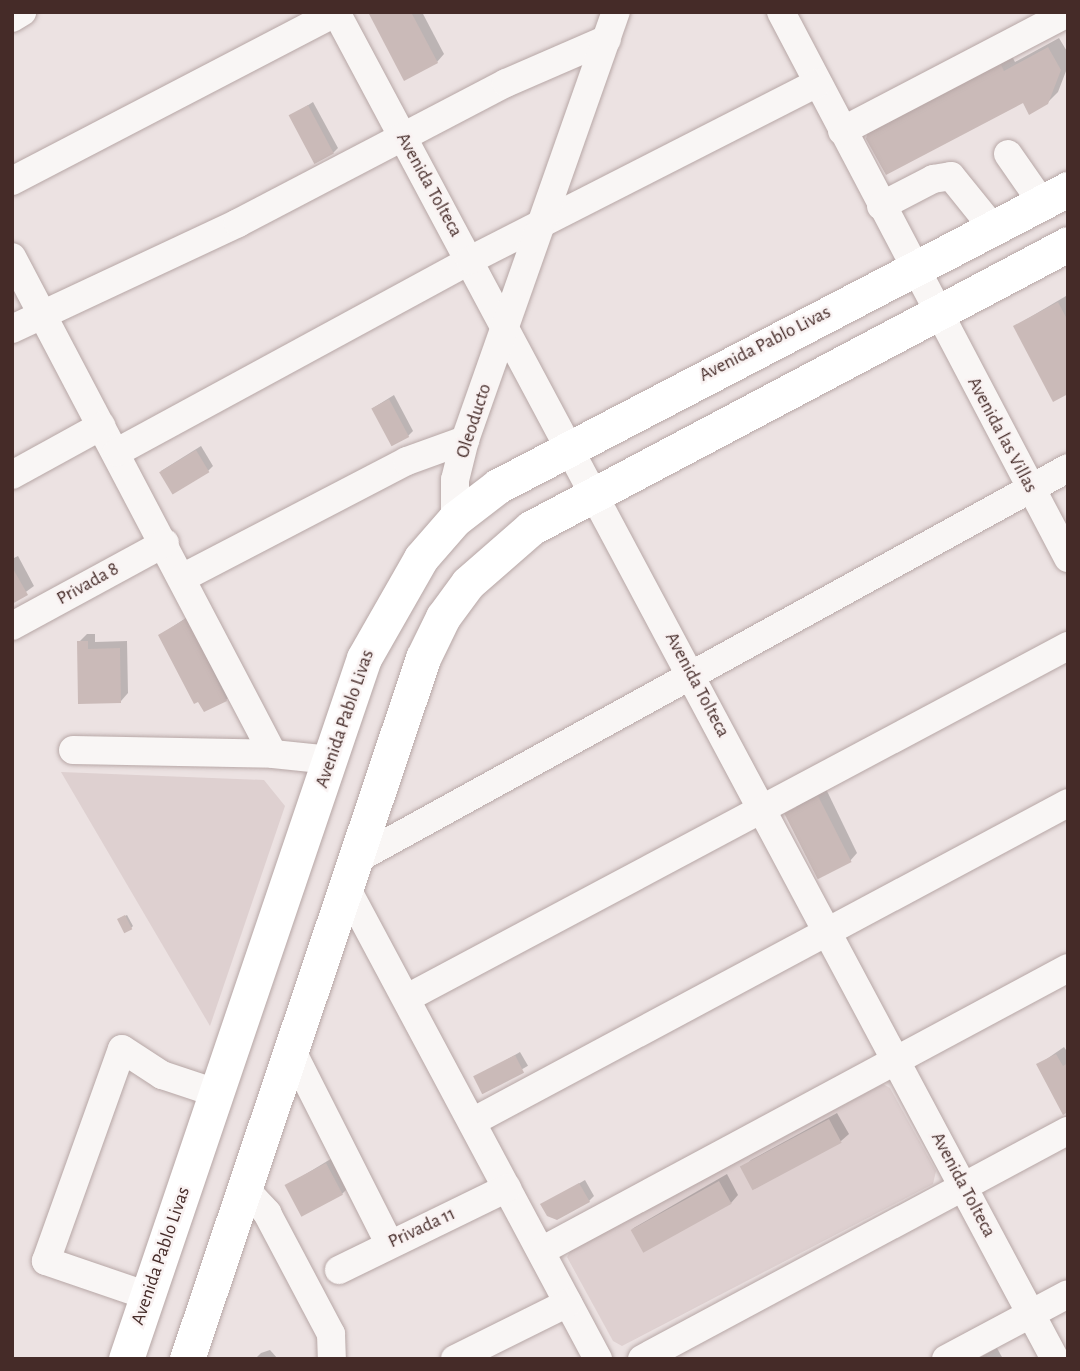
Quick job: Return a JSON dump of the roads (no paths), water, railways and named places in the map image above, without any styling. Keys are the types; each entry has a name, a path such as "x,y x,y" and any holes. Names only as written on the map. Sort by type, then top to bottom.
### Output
{"main road":[{"name":"Avenida Pablo Livas","path":"139,1335 190,1170 364,658 387,613 421,558 455,519 498,485 570,445 1055,196"},
{"path":"187,1359 359,859 423,658 443,617 494,556 531,528 1068,244"},
{"path":"190,1170 245,1189"}],"street":[{"path":"12,18 22,12"},
{"path":"12,181 336,12"},
{"name":"Avenida Tolteca","path":"336,12 570,445 1055,1359"},
{"name":"Oleoducto","path":"455,519 456,480 466,440 616,12"},
{"path":"782,12 937,312"},
{"path":"842,131 1068,13"},
{"path":"12,329 238,223 506,83 607,39"},
{"path":"117,452 470,260 817,83"},
{"path":"1008,154 1055,196"},
{"path":"881,206 943,175 951,176 993,228"},
{"path":"12,257 184,578 273,754"},
{"name":"Avenida las Villas","path":"937,312 1068,558"},
{"path":"12,475 101,426"},
{"path":"184,578 407,461 466,440"},
{"path":"359,859 694,678 1068,468"},
{"name":"Privada 8","path":"12,626 164,543"},
{"path":"407,998 1068,646"},
{"path":"73,750 273,754 331,760"},
{"path":"472,1122 1068,803"},
{"path":"348,891 598,1359"},
{"path":"541,1251 1068,968"},
{"path":"139,1335 46,1261 122,1049 162,1075 216,1093"},
{"path":"292,1051 389,1243"},
{"path":"642,1359 1068,1131"},
{"name":"Privada 11","path":"339,1270 389,1243 507,1188"},
{"path":"245,1189 267,1213 331,1334 332,1359"},
{"path":"946,1359 1068,1294"},
{"path":"455,1359 568,1303"}]}
